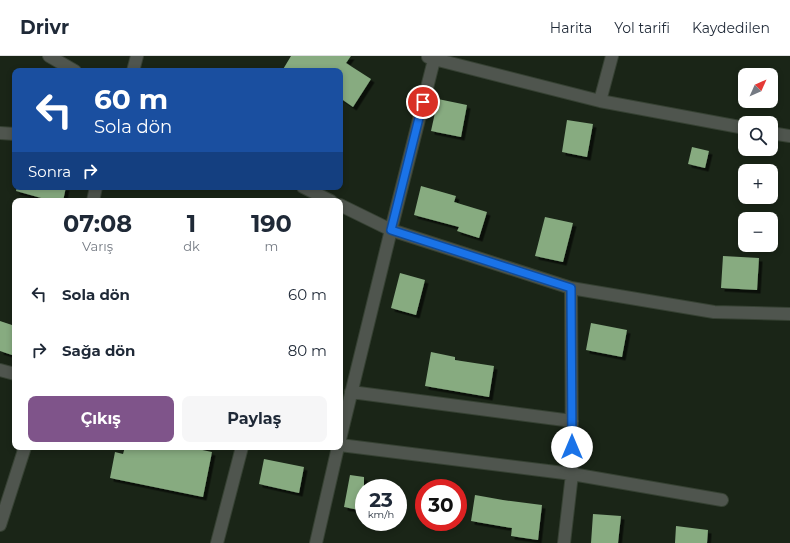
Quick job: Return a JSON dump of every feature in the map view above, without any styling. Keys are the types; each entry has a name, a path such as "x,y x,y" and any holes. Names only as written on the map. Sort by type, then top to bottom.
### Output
{"street":[{"path":"49,56 70,68"},
{"path":"134,68 137,56"},
{"path":"600,101 612,56"},
{"path":"343,426 432,57 600,101 738,127"},
{"path":"0,133 12,134"},
{"path":"778,134 790,136"},
{"path":"309,190 325,198"},
{"path":"343,206 391,230 571,288 714,312 790,314"},
{"path":"564,543 572,474 571,288"},
{"path":"0,370 12,373"},
{"path":"351,392 572,420"},
{"path":"343,446 572,474 722,500"},
{"path":"0,526 24,450"},
{"path":"217,543 241,450"},
{"path":"316,543 338,450"}],"building":[{"path":"291,56 351,56 346,63 371,79 353,107 343,100 343,68 284,68"},
{"path":"438,99 467,105 461,137 431,131"},
{"path":"567,120 593,124 587,157 562,152"},
{"path":"692,147 709,151 705,168 688,164"},
{"path":"421,186 456,196 454,202 487,212 479,238 457,231 459,227 414,215"},
{"path":"65,190 64,198 41,198 16,191"},
{"path":"545,217 573,223 563,262 535,256"},
{"path":"723,256 759,258 757,290 721,288"},
{"path":"400,273 425,280 416,315 391,308"},
{"path":"0,321 12,325 12,355 0,351"},
{"path":"591,323 627,330 622,357 586,350"},
{"path":"431,352 455,357 455,360 494,366 489,397 425,386"},
{"path":"124,450 202,450 212,452 203,497 110,478 115,452 123,454"},
{"path":"264,459 304,467 299,493 259,484"},
{"path":"350,475 364,477 364,479 355,479 355,509 344,507"},
{"path":"475,495 542,505 538,540 511,536 512,528 471,521"},
{"path":"593,514 621,516 618,543 591,543"},
{"path":"676,526 708,530 707,543 675,543"}],"route":[{"path":"423,102 391,230 571,288 572,447"}]}
